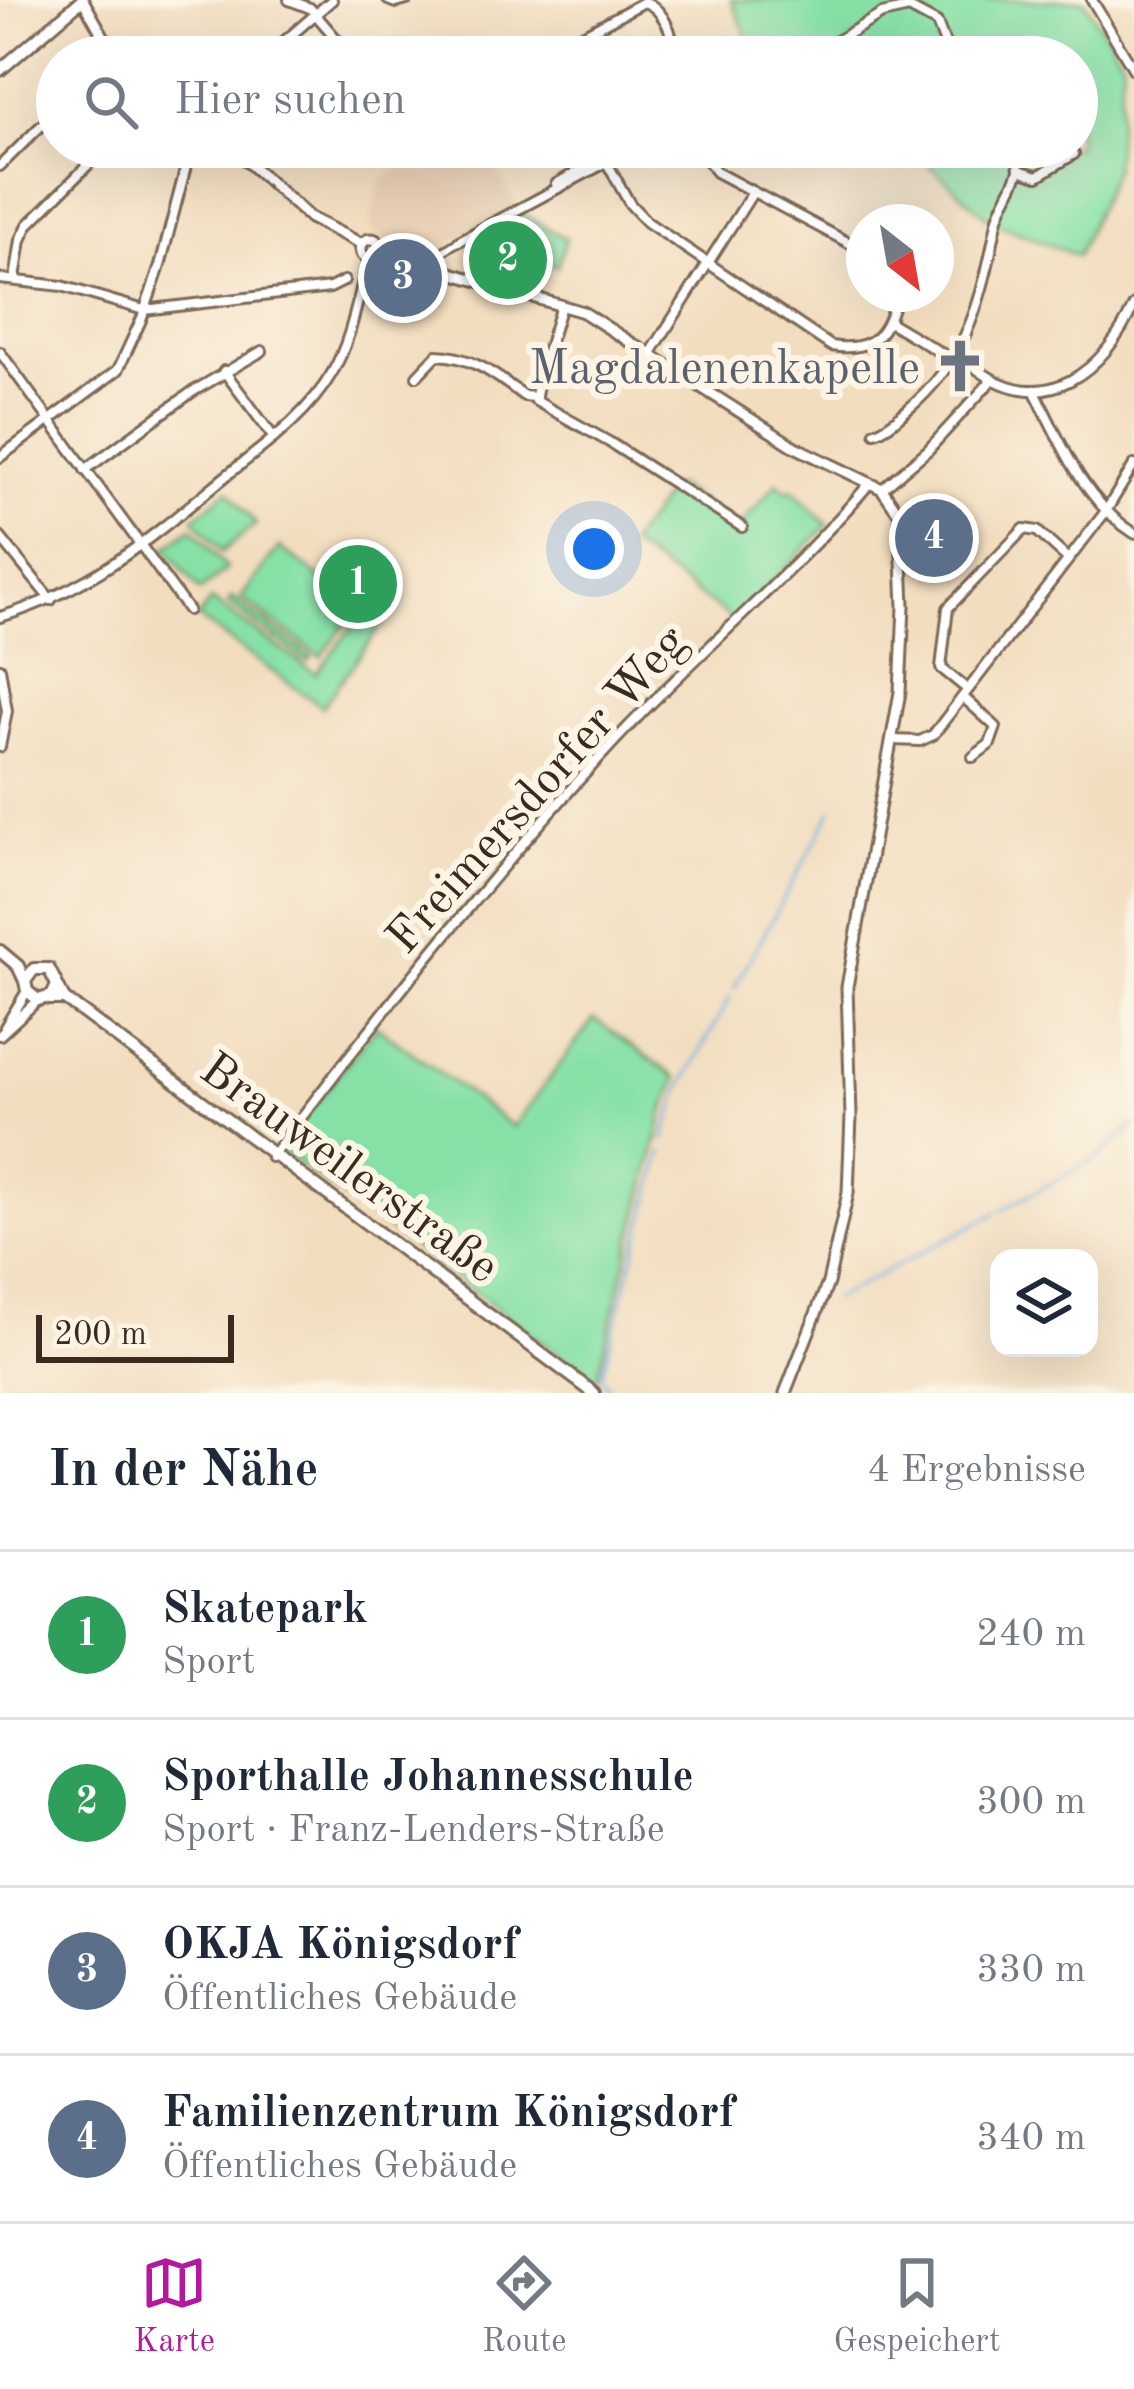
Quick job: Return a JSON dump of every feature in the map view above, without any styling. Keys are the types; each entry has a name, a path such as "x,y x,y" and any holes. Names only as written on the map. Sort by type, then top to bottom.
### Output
{"main road":[{"path":"40,36 82,0"},
{"path":"0,70 36,39"},
{"name":"Brauweilerstraße","path":"0,951 18,966 52,972 64,999 594,1393"},
{"name":"Brauweilerstraße","path":"18,966 26,986 43,999"},
{"path":"26,986 34,970"},
{"path":"43,999 57,986"},
{"path":"43,999 64,999"}],"street":[{"path":"82,0 101,36"},
{"path":"289,0 310,8 334,36"},
{"path":"292,36 332,0"},
{"path":"388,0 406,0"},
{"path":"1092,0 1134,70"},
{"path":"582,36 644,2 655,6 672,36"},
{"path":"845,36 883,14 909,8 937,23 942,36"},
{"path":"0,166 36,131"},
{"path":"15,280 28,225 85,168"},
{"path":"0,457 113,377 144,310 186,168"},
{"path":"254,168 310,218 362,244"},
{"path":"423,264 583,168"},
{"path":"609,168 630,205 644,218 831,346 847,347 882,335 893,312"},
{"path":"713,168 846,241"},
{"path":"875,432 924,396 959,358 975,319 997,224 1019,170 1038,176 1051,168"},
{"path":"651,353 753,192"},
{"path":"362,244 376,241 380,252"},
{"path":"362,244 362,253 369,258"},
{"path":"0,617 51,600 141,548 274,438 315,398 338,362 369,258 380,252 561,303 600,321 783,440 882,489 900,515 902,653 893,740 847,987 848,1193 828,1282 785,1393"},
{"path":"0,279 62,286 144,310 330,288 344,281"},
{"path":"534,398 561,303"},
{"path":"977,369 992,380 1034,390 1059,386 1097,363 1124,328 1134,304"},
{"path":"891,323 959,358"},
{"path":"85,470 224,371 262,351"},
{"path":"0,352 188,610"},
{"path":"417,376 437,355 474,362 524,397 534,398 742,526"},
{"path":"224,371 274,438"},
{"path":"882,489 928,450 992,380"},
{"path":"1034,390 1071,466 1106,512 1134,533"},
{"path":"893,740 928,739 1106,512 1134,465"},
{"name":"Freimersdorfer Weg","path":"272,1156 395,996 603,753 782,578 871,482"},
{"path":"973,757 990,744 996,727 940,664 948,608 1024,529 1037,531 1068,559"},
{"path":"0,537 51,600"},
{"path":"0,668 8,711 0,747"},
{"path":"2,1029 26,986"},
{"path":"2,1029 43,999"}],"shaded area":[{"path":"401,168 496,168 517,207 425,257 370,233 381,179"}],"green space":[{"path":"731,0 1084,0 1123,61 1114,169 1077,256 993,222 933,168 1098,168 1098,36 747,36"},
{"path":"521,213 566,239 557,267 495,238 503,222"},
{"path":"777,483 788,492 792,489 828,525 734,621 629,545 671,487 677,486 739,527"},
{"path":"228,490 256,524 222,552 194,518"},
{"path":"192,527 227,569 200,591 166,548"},
{"path":"279,547 359,606 321,657 241,598"},
{"path":"344,561 395,607 322,707 198,618 211,600 316,674 370,604 337,579"},
{"path":"232,598 312,657 308,662 228,604"},
{"path":"594,1019 677,1078 596,1381 280,1150 376,1026 513,1127"}],"waterway":[{"path":"734,988 832,811"},
{"path":"664,1140 679,1091 730,997"},
{"path":"1001,1210 1097,1158 1134,1126"},
{"path":"614,1393 601,1377 662,1152"},
{"path":"834,1299 996,1213"}],"place":[{"name":"Sporthalle Johannesschule","path":"508,260"},
{"name":"OKJA Königsdorf","path":"403,278"},
{"name":"Magdalenenkapelle","path":"960,366"},
{"name":"Familienzentrum Königsdorf","path":"934,538"},
{"name":"Skatepark","path":"358,584"}]}
